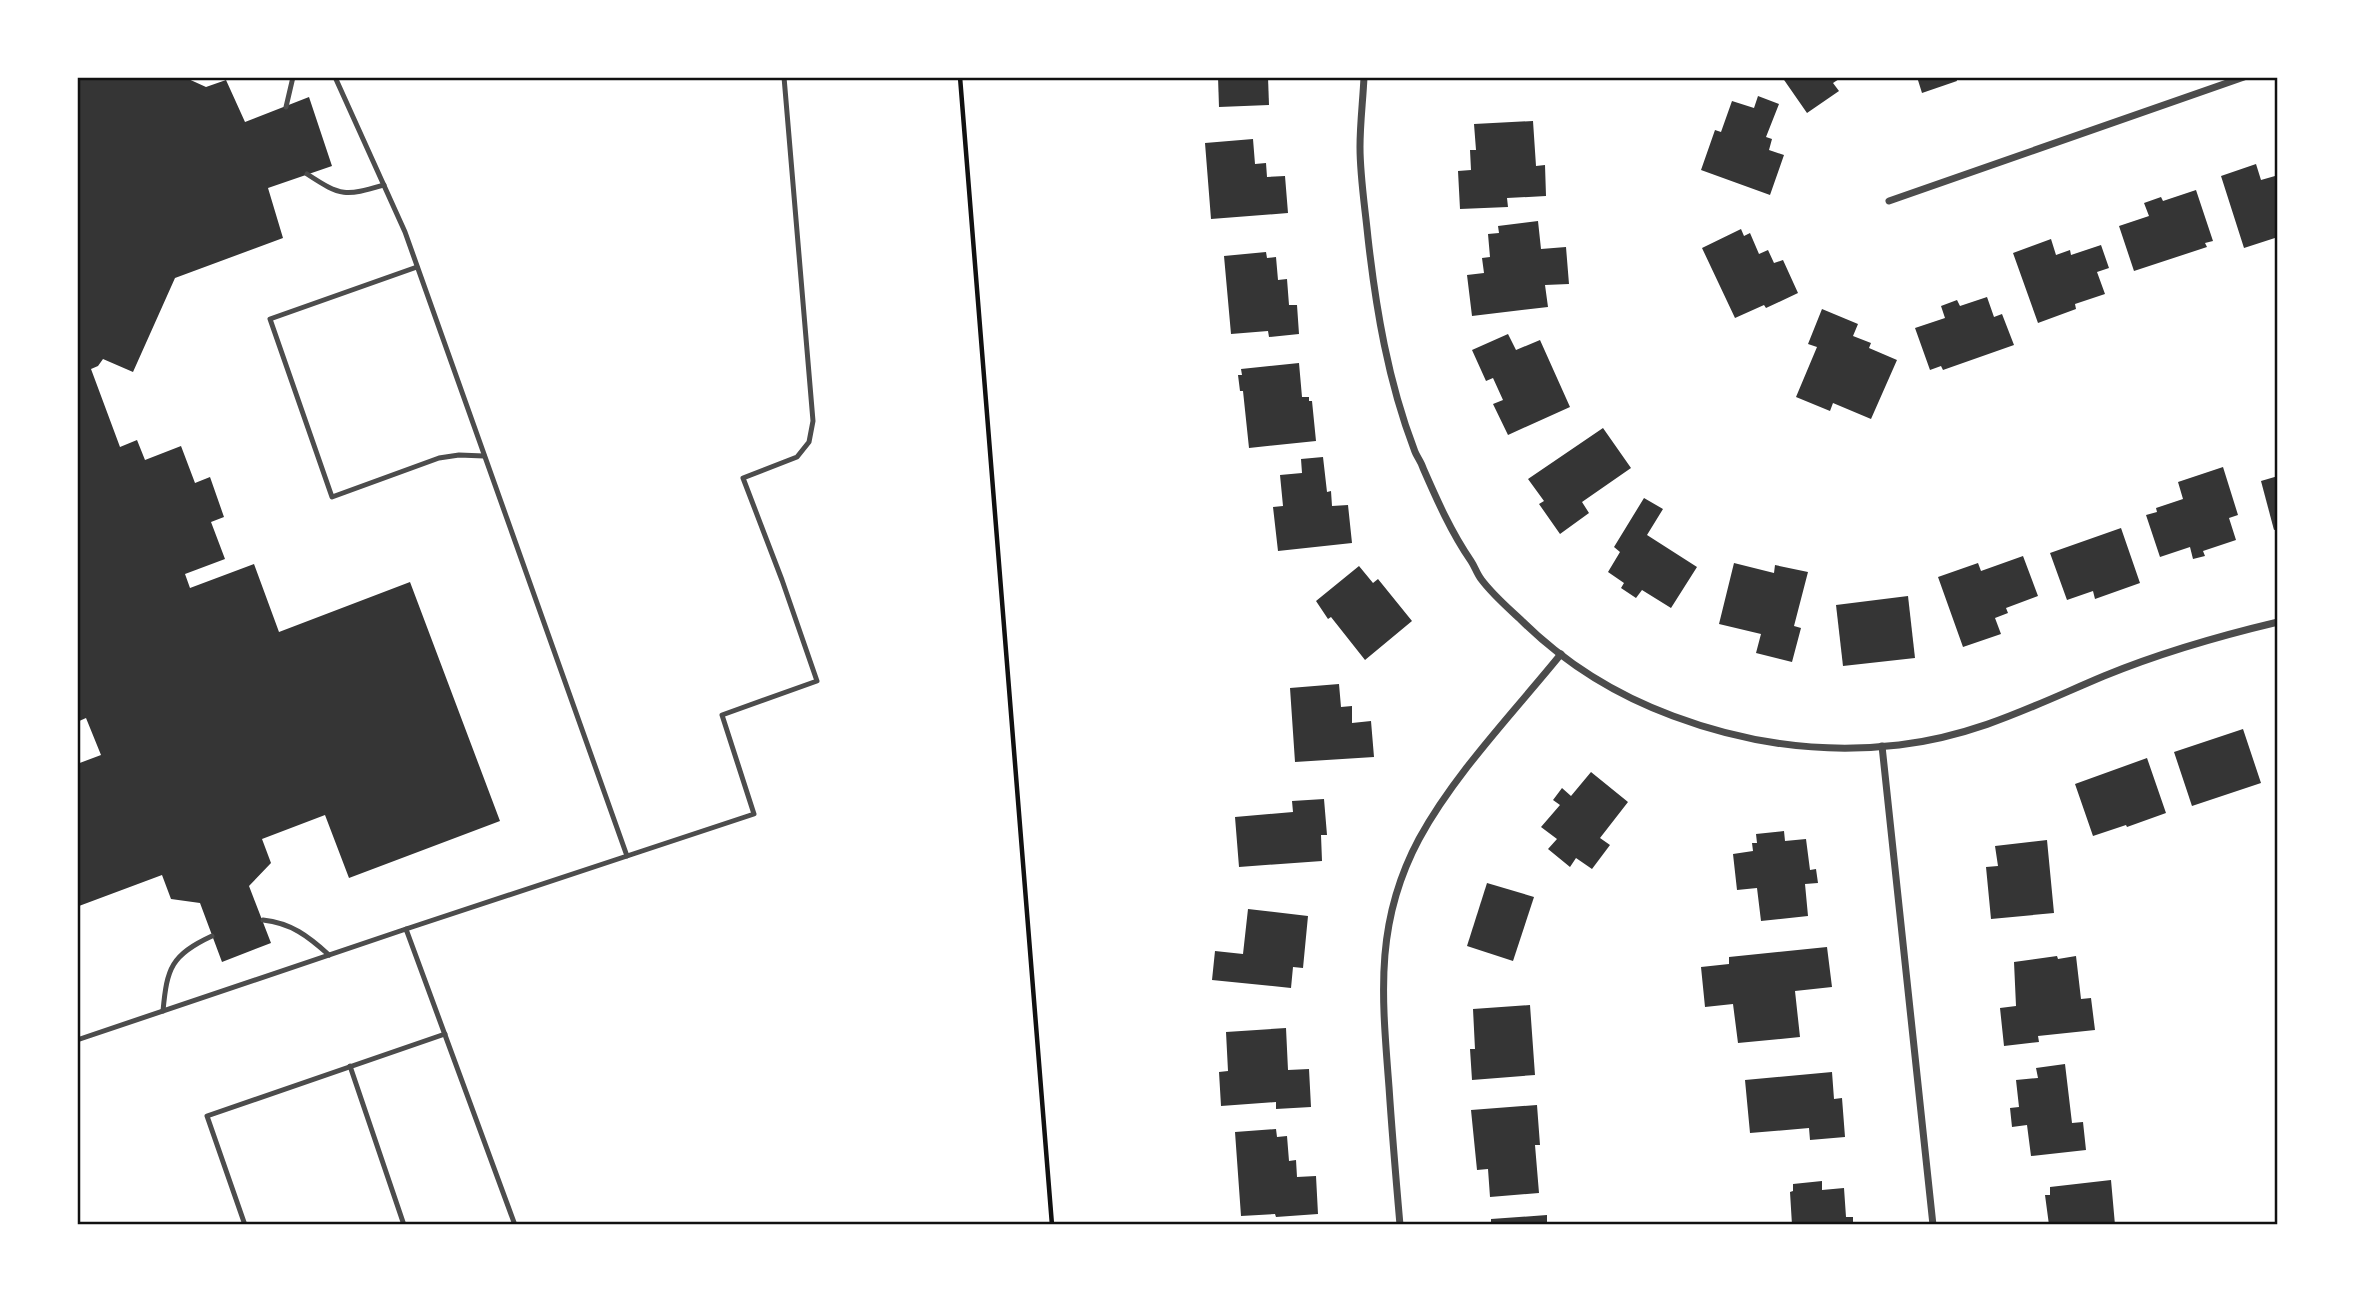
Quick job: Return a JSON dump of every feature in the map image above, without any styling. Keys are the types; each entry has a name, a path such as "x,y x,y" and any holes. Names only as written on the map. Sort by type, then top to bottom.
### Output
{"street":[{"path":"1364,77 1360,151 1371,268 1381,334 1397,400 1428,484 1480,579 1530,630 1574,665 1625,696 1724,733 1759,741 1828,749 1882,746 1928,740 1980,728 2108,675 2175,651 2278,622"},
{"path":"1889,201 2244,77"},
{"path":"1400,1225 1383,1015 1383,961 1397,891 1418,842 1446,796 1561,654"},
{"path":"1882,746 1933,1225"}],"lane":[{"path":"286,107 293,77"},
{"path":"335,77 384,185 417,267 627,856"},
{"path":"77,1040 754,814 722,715 817,681 743,478 797,457 808,442 813,421 784,77"},
{"path":"307,174 340,194 355,194 384,185"},
{"path":"417,267 270,319 332,497 439,458 459,455 484,456"},
{"path":"263,920 292,926 329,955"},
{"path":"407,929 515,1225"},
{"path":"163,1011 166,978 175,962 192,945 212,936"},
{"path":"245,1225 207,1115 445,1034"},
{"path":"350,1066 404,1225"}],"path":[{"path":"960,77 1052,1225"}],"building":[{"path":"77,77 184,77 206,87 226,80 245,122 309,97 332,166 268,188 283,238 175,278 133,372 103,359 98,366 91,369 120,447 137,440 145,460 181,446 195,483 210,477 224,517 211,522 225,559 185,574 190,588 254,564 279,632 410,582 500,821 349,878 325,815 262,839 271,863 249,886 271,943 222,962 200,903 171,899 162,875 79,906 77,902 77,764 101,755 86,718 77,722"},
{"path":"1218,77 1268,77 1269,105 1219,107"},
{"path":"1782,77 1842,77 1833,83 1839,91 1807,113"},
{"path":"1917,77 1956,77 1957,81 1922,93"},
{"path":"1758,96 1779,104 1766,137 1772,139 1769,150 1784,155 1770,195 1701,170 1715,130 1721,132 1732,101 1754,108"},
{"path":"1533,121 1536,166 1545,165 1546,196 1507,198 1508,207 1460,209 1458,171 1471,170 1470,150 1476,150 1474,124"},
{"path":"1253,139 1255,164 1266,163 1267,177 1285,176 1288,213 1211,219 1205,143"},
{"path":"2256,164 2261,180 2275,176 2278,181 2278,237 2244,248 2221,176"},
{"path":"2196,190 2213,241 2205,243 2207,247 2134,271 2119,226 2149,216 2144,203 2161,197 2163,201"},
{"path":"1538,221 1541,249 1566,247 1569,284 1545,285 1548,307 1472,316 1467,275 1484,273 1482,258 1490,257 1488,234 1499,233 1498,226"},
{"path":"1741,229 1744,236 1750,233 1759,254 1768,250 1774,263 1783,260 1798,293 1766,308 1764,305 1735,318 1702,248"},
{"path":"2051,239 2056,255 2070,250 2071,255 2101,245 2109,268 2097,272 2105,294 2075,304 2076,309 2038,323 2013,253"},
{"path":"1266,252 1267,258 1276,257 1278,280 1287,279 1289,305 1297,305 1299,334 1269,337 1268,331 1231,334 1224,256"},
{"path":"1987,297 1994,317 2002,314 2014,345 1943,370 1941,366 1930,370 1915,328 1945,318 1941,306 1957,300 1960,306"},
{"path":"1822,309 1858,324 1853,336 1871,343 1869,348 1897,360 1871,419 1833,403 1830,411 1796,397 1817,347 1808,344"},
{"path":"1508,334 1516,350 1540,340 1570,407 1508,435 1493,404 1503,400 1493,378 1486,381 1472,350"},
{"path":"1299,363 1302,397 1309,397 1309,401 1312,401 1316,441 1249,448 1243,391 1240,391 1238,375 1242,375 1241,369"},
{"path":"1603,428 1631,468 1582,502 1589,513 1560,534 1539,504 1544,501 1528,479"},
{"path":"1323,457 1327,492 1331,491 1332,506 1348,505 1352,543 1278,551 1273,507 1283,506 1280,475 1302,473 1301,459"},
{"path":"2223,467 2238,515 2229,518 2236,540 2203,551 2205,556 2193,559 2190,547 2160,557 2146,515 2157,512 2156,508 2183,499 2178,482"},
{"path":"2278,476 2278,529 2274,530 2261,481"},
{"path":"1644,498 1663,509 1647,535 1697,567 1671,608 1642,590 1636,598 1621,588 1624,583 1608,572 1620,552 1614,547"},
{"path":"2121,528 2140,583 2095,599 2093,591 2067,600 2050,553"},
{"path":"2023,556 2038,596 2006,608 2008,613 1995,618 2001,634 1963,647 1938,577 1978,563 1981,571"},
{"path":"1734,563 1774,573 1775,565 1808,572 1794,626 1801,628 1792,662 1756,653 1761,634 1719,624"},
{"path":"1359,566 1373,583 1378,579 1412,621 1365,660 1331,617 1328,619 1316,601"},
{"path":"1908,596 1915,658 1843,666 1836,605"},
{"path":"1339,684 1341,707 1352,706 1352,723 1371,721 1374,757 1295,762 1290,688"},
{"path":"2243,729 2261,783 2192,806 2174,752"},
{"path":"2147,758 2166,813 2093,836 2075,784"},
{"path":"1591,772 1628,802 1600,838 1610,845 1592,869 1576,858 1570,867 1548,849 1557,839 1541,827 1560,805 1553,800 1562,788 1571,796"},
{"path":"1324,799 1327,835 1321,835 1322,861 1239,867 1235,817 1293,812 1292,801"},
{"path":"1784,831 1785,841 1806,839 1810,870 1816,869 1818,883 1805,884 1808,916 1761,921 1757,888 1737,890 1733,854 1753,851 1752,843 1757,843 1756,834"},
{"path":"2047,840 2054,913 1991,919 1986,867 1998,866 1995,846"},
{"path":"1487,883 1534,897 1513,961 1467,946"},
{"path":"1248,909 1308,916 1303,968 1293,967 1291,988 1212,980 1215,951 1243,954"},
{"path":"1827,947 1832,987 1795,991 1800,1037 1738,1043 1733,1004 1705,1007 1701,967 1729,964 1729,957"},
{"path":"2057,956 2058,959 2076,956 2081,999 2091,998 2095,1030 2038,1036 2039,1042 2004,1046 2000,1008 2016,1006 2014,962"},
{"path":"1530,1005 1535,1075 1472,1080 1470,1049 1475,1049 1473,1009"},
{"path":"1286,1028 1288,1070 1309,1069 1311,1107 1276,1109 1276,1102 1221,1106 1219,1072 1228,1071 1226,1032"},
{"path":"2065,1064 2072,1123 2083,1122 2086,1150 2031,1156 2027,1125 2012,1127 2010,1108 2019,1107 2016,1080 2038,1078 2036,1068"},
{"path":"1832,1072 1834,1099 1842,1098 1845,1137 1810,1140 1809,1128 1750,1133 1745,1080"},
{"path":"1537,1105 1540,1145 1535,1145 1539,1193 1490,1197 1488,1169 1477,1170 1471,1110"},
{"path":"1276,1129 1277,1137 1287,1136 1289,1161 1296,1160 1297,1177 1316,1176 1318,1214 1241,1216 1235,1132"},
{"path":"2111,1180 2115,1225 2049,1225 2045,1195 2050,1195 2050,1187"},
{"path":"1822,1181 1822,1190 1844,1188 1846,1217 1853,1217 1853,1225 1792,1225 1790,1192 1793,1191 1793,1184"},
{"path":"1547,1215 1547,1225 1491,1225 1491,1219"}]}
